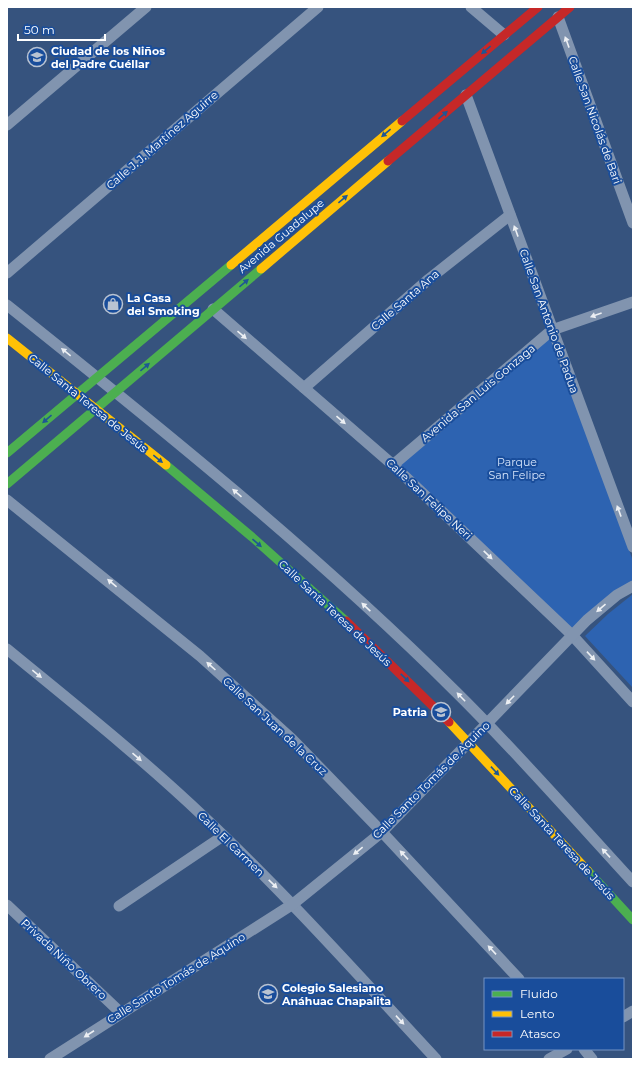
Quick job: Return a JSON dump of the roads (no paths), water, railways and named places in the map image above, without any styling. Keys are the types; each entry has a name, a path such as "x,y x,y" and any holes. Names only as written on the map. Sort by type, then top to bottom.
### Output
{"main road":[{"name":"Avenida Guadalupe","path":"7,453 538,7"},
{"name":"Avenida Guadalupe","path":"7,484 96,407 570,7"},
{"name":"Calle Santa Teresa de Jesús","path":"7,338 77,394 96,407 214,505 332,608 435,707 633,920"}],"street":[{"path":"7,125 146,7"},
{"name":"Calle J. J. Martínez Aguirre","path":"7,273 318,7"},
{"path":"471,7 504,35"},
{"name":"Calle San Nicolás de Bari","path":"558,17 633,223"},
{"name":"Calle San Antonio de Padua","path":"466,95 633,547"},
{"name":"Calle Santa Ana","path":"304,388 429,279 510,215"},
{"name":"Avenida San Luis Gonzaga","path":"393,464 552,330 633,302"},
{"path":"7,305 230,487 349,591 455,691 633,882"},
{"name":"Calle San Felipe Neri","path":"213,309 393,464 572,635 633,702"},
{"name":"Calle San Juan de la Cruz","path":"7,500 200,656 292,739 382,832 518,978"},
{"name":"Calle Santo Tomás de Aquino","path":"50,1059 293,904 382,832 572,635 606,603 633,586"},
{"name":"Calle El Carmen","path":"7,649 106,730 223,836 293,904 436,1059"},
{"path":"119,906 223,836"},
{"name":"Privada Niño Obrero","path":"7,905 121,1013"},
{"path":"624,1016 633,1011"},
{"path":"549,1059 565,1050"},
{"path":"585,1050 592,1059"}],"place":[{"name":"Ciudad de los Niños del Padre Cuéllar","path":"37,57"},
{"name":"La Casa del Smoking","path":"113,304"},
{"name":"Patria","path":"441,712"},
{"name":"Colegio Salesiano Anáhuac Chapalita","path":"268,994"}],"park label":[{"name":"Parque San Felipe","path":"517,468"}]}
